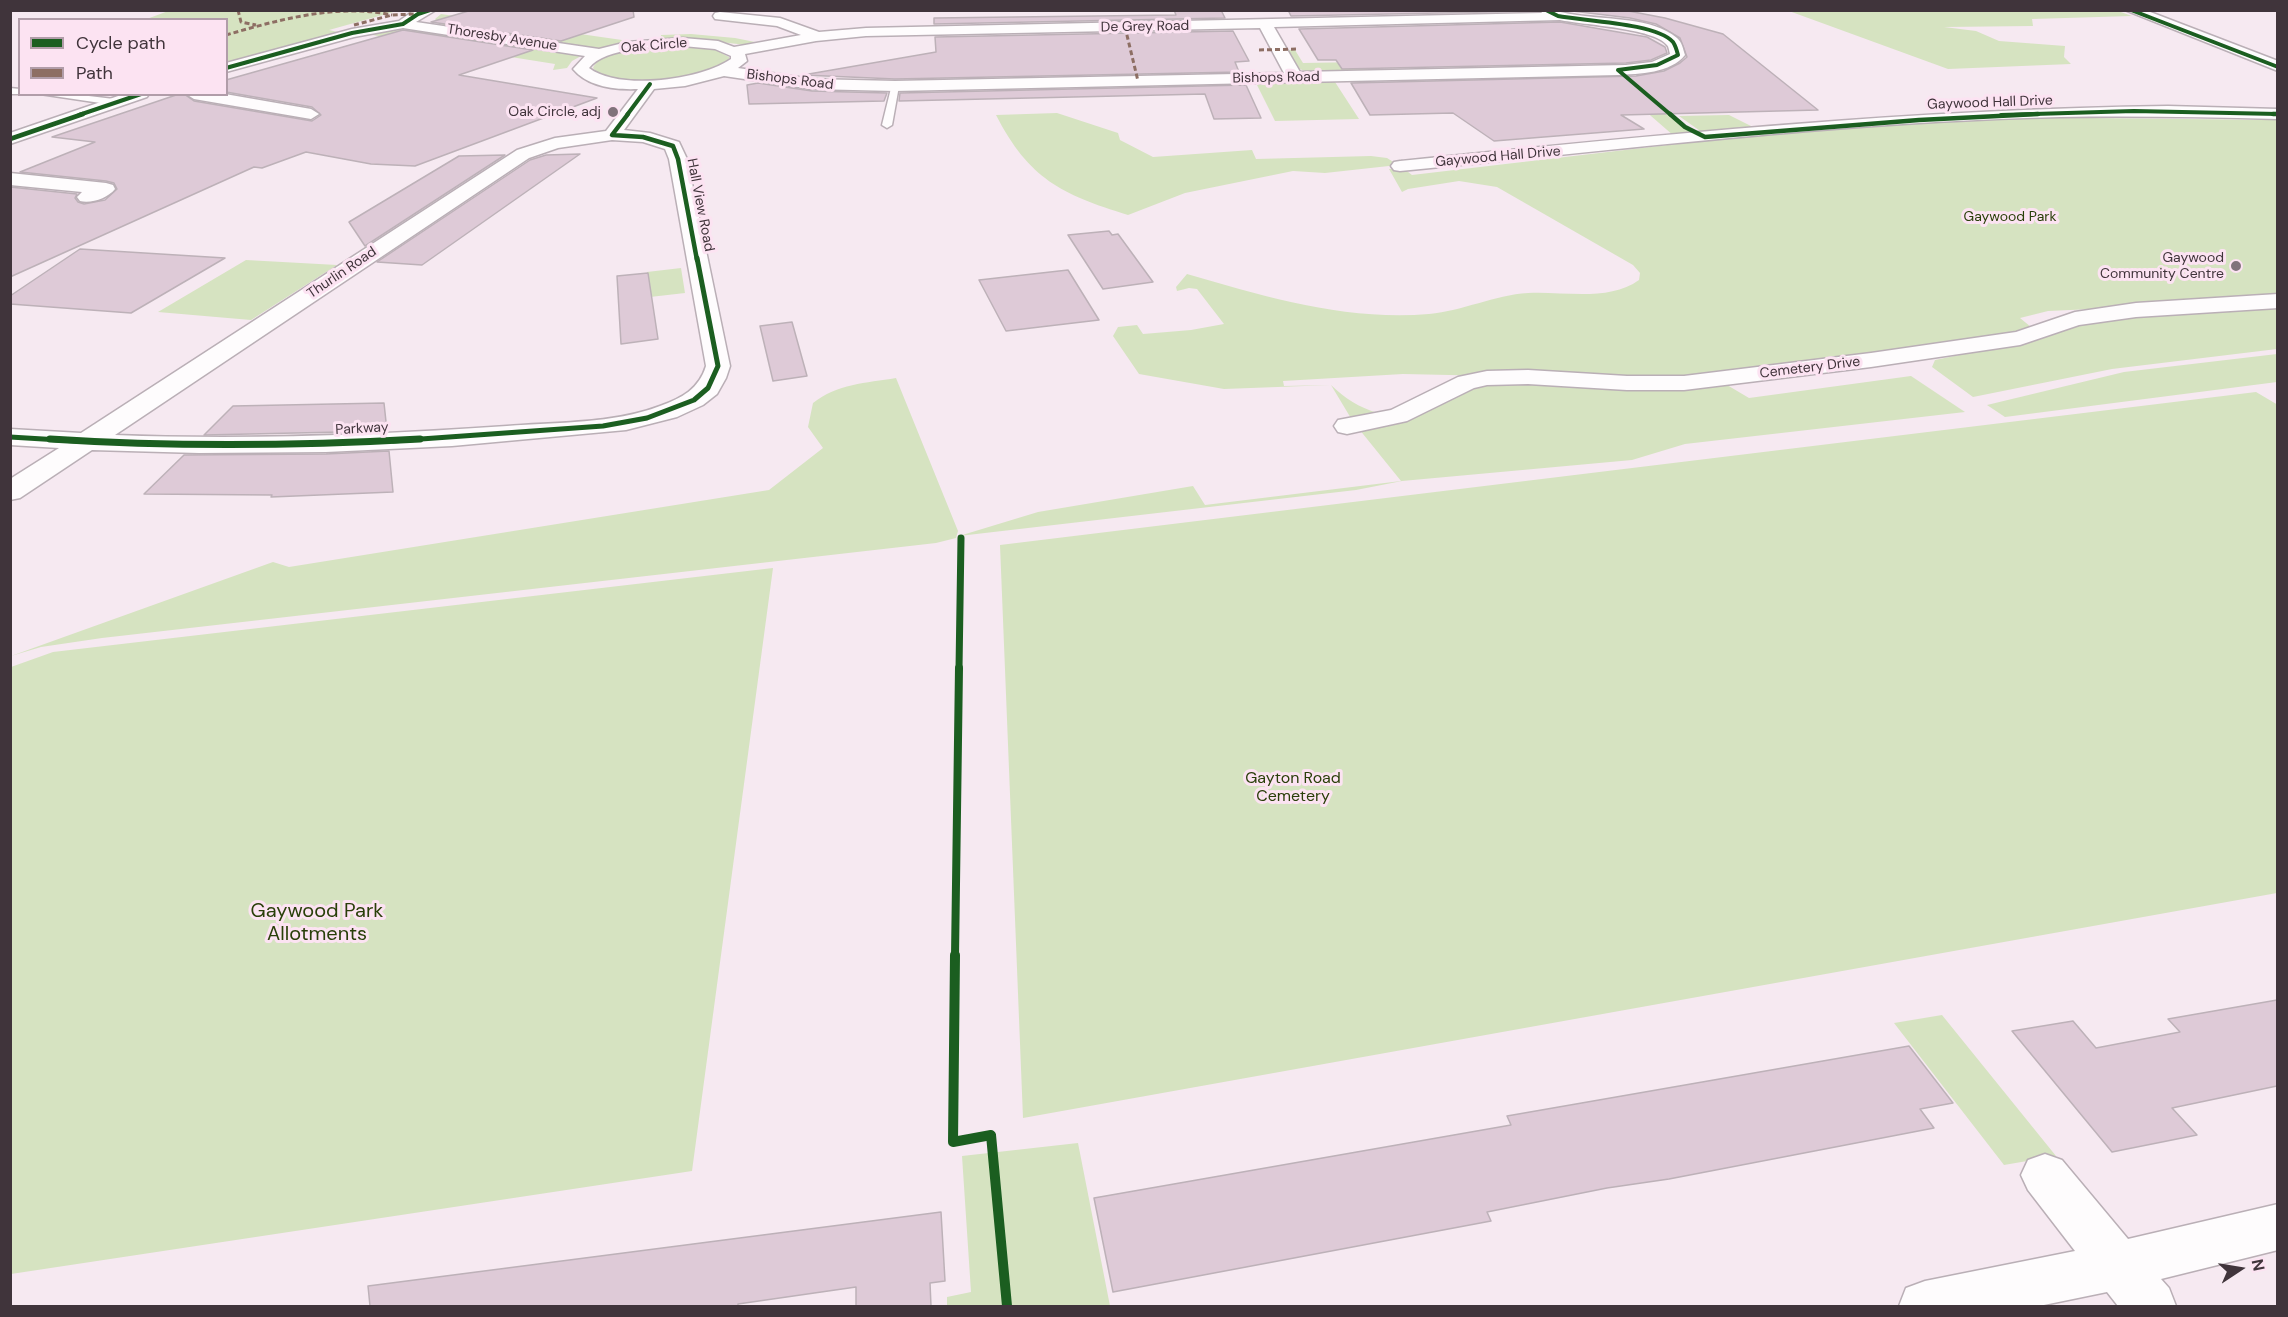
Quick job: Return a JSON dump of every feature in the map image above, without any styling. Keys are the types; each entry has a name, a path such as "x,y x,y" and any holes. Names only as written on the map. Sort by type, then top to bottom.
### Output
{"street":[{"path":"228,67 352,33 403,24 418,14 430,10"},
{"path":"2131,10 2277,67"},
{"name":"De Grey Road","path":"734,51 816,37 866,32 1265,24 1552,14"},
{"name":"Bishops Road","path":"724,71 812,84 895,86 1618,70 1656,66 1670,62 1678,55 1678,49 1673,42 1646,29 1552,14"},
{"path":"720,16 780,22 816,37"},
{"name":"Thoresby Avenue","path":"403,24 601,54"},
{"path":"1265,24 1295,78"},
{"name":"Oak Circle","path":"724,71 691,80 650,84 606,82 583,73 582,65 601,54 638,45 683,42 718,45 734,51"},
{"path":"724,71 739,61 738,54 734,51"},
{"path":"612,135 650,84"},
{"path":"10,139 134,96"},
{"path":"206,96 311,114"},
{"path":"2060,98 2090,96 2125,113"},
{"name":"Gaywood Hall Drive","path":"1400,166 1887,120 2125,113 2277,114"},
{"name":"Hall View Road","path":"612,135 642,137 663,142 673,146 678,159 718,366 715,379 707,391"},
{"name":"Thurlin Road","path":"10,492 523,154 555,143 612,135"},
{"path":"10,179 106,189"},
{"path":"87,197 125,180"},
{"name":"Cemetery Drive","path":"1347,426 1398,416 1467,382 1487,378 1627,383 1695,381 1871,360 2020,338 2075,319 2116,313 2277,301"},
{"name":"Parkway","path":"10,437 85,442 234,446 352,444 475,436 624,422 663,413 690,403 707,391"},
{"path":"2045,1175 2150,1306"},
{"path":"1934,1306 2117,1266 2277,1227"}],"lane":[{"path":"887,125 895,86"},
{"path":"62,96 114,102"}],"green space":[{"path":"171,10 397,11 329,30 338,32 228,64 228,18 149,18"},
{"path":"1789,11 2118,11 2132,16 2032,19 2033,26 1944,27 1976,31 1999,41 2065,46 2064,57 2071,64 1948,69"},
{"path":"441,14 622,40 625,46 601,49 453,28 438,23 435,19"},
{"path":"398,30 425,31 583,55 572,61 567,68 553,70 555,64 366,34"},
{"path":"691,34 760,43 746,45 712,41 661,41 661,35"},
{"path":"682,45 714,49 729,57 729,60 716,70 703,74 650,82 615,79 602,75 593,68 608,55 620,51"},
{"path":"1282,50 1295,50 1303,63 1362,62 1369,72 1305,71 1297,68"},
{"path":"1335,82 1359,119 1275,121 1256,83"},
{"path":"1628,96 1644,96 1693,134 1674,136"},
{"path":"1057,113 1118,133 1120,140 1153,157 1252,150 1256,159 1371,156 1387,158 1398,165 1325,173 1293,171 1185,193 1128,215 1084,200 1049,181 1021,155 996,115"},
{"path":"1729,115 1755,128 1703,133 1679,116"},
{"name":"Gaywood Park","path":"2001,117 2277,120 2277,295 2137,307 2048,311 2020,318 2031,327 2015,334 1683,380 1403,374 1283,381 1284,386 1331,385 1224,389 1139,374 1113,336 1118,327 1137,325 1143,334 1191,330 1224,324 1197,289 1177,291 1176,287 1187,274 1276,299 1367,314 1398,315 1454,310 1515,294 1585,294 1614,291 1639,280 1640,273 1633,265 1497,187 1459,181 1408,189 1402,192 1389,169 1403,168 1412,175 1744,136"},
{"path":"246,260 337,265 251,320 158,312"},
{"path":"681,268 685,293 650,297 647,272"},
{"path":"2277,308 2277,349 2112,369 1973,397 1932,367 1935,360 2027,341 2081,324 2141,313"},
{"path":"2277,354 2277,382 2005,417 1987,405 2124,372"},
{"path":"1911,376 1965,412 1685,444 1632,460 1402,481 1356,490 959,536 1038,512 1193,486 1205,505 1401,481 1359,429 1478,384 1722,382 1749,398"},
{"path":"896,378 958,531 956,538 936,543 102,638 41,647 11,656 273,562 289,567 769,490 823,448 808,427 813,403 842,388"},
{"path":"1331,385 1353,402 1378,413 1352,420"},
{"name":"Gayton Road Cemetery","path":"2256,392 2278,405 2277,893 1023,1118 1000,545"},
{"name":"Gaywood Park Allotments","path":"773,568 692,1171 11,1274 11,667 53,652"},
{"path":"1942,1015 2056,1156 2004,1165 1894,1023"},
{"path":"1078,1143 1110,1306 947,1306 947,1297 971,1292 962,1156"}],"building":[{"path":"472,10 633,10 634,17 561,41 431,22"},
{"path":"1174,10 1221,10 1225,18 934,24 934,18 1176,15"},
{"path":"1288,10 1538,10 1538,11 1291,16"},
{"path":"1564,10 1623,10 1665,18 1723,34 1818,110 1621,115 1644,129 1494,141 1453,113 1370,115 1351,83 1636,76 1664,71 1687,57 1680,38 1656,24 1630,18"},
{"path":"1560,22 1647,37 1665,47 1667,53 1651,60 1626,63 1342,69 1336,60 1318,60 1299,29"},
{"path":"403,30 533,50 459,75 597,98 415,166 371,164 306,152 262,168 254,167 10,277 10,187 77,194 75,198 84,204 105,200 117,189 114,183 106,181 20,172 95,142 52,137 173,96 187,96 194,101 312,121 321,115 312,107 228,92 228,79"},
{"path":"1233,31 1249,61 1235,62 1239,72 895,79 803,75 936,52 935,37"},
{"path":"758,83 812,91 887,93 884,101 749,104 747,85"},
{"path":"1246,85 1261,118 1214,119 1205,94 899,101 900,93"},
{"path":"580,154 422,265 377,262 530,160 546,155"},
{"path":"505,155 365,246 349,222 459,156"},
{"path":"1109,231 1112,235 1118,234 1153,282 1103,289 1068,235"},
{"path":"80,249 225,258 131,313 10,304 10,296"},
{"path":"1068,270 1099,320 1006,331 979,280"},
{"path":"648,273 658,339 621,344 617,276"},
{"path":"792,322 807,376 773,381 760,326"},
{"path":"384,403 387,431 204,435 233,406"},
{"path":"389,451 393,492 271,497 272,495 144,494 184,455"},
{"path":"2277,1000 2277,1086 2172,1108 2197,1135 2112,1152 2012,1031 2073,1021 2096,1048 2180,1032 2168,1019"},
{"path":"1909,1046 1953,1103 1920,1109 1934,1128 1669,1179 1607,1188 1487,1212 1491,1221 1113,1292 1094,1198 1511,1125 1507,1116"},
{"path":"941,1212 945,1281 930,1283 931,1306 856,1306 856,1287 738,1304 738,1306 370,1306 368,1286"}],"marked path":[{"path":"238,10 241,22 256,25"},
{"path":"228,34 285,20 334,13 357,11 392,15"},
{"path":"354,25 392,15 415,14"},
{"path":"1125,27 1138,81"},
{"path":"1259,50 1298,49"}],"cycle path":[{"path":"228,67 352,33 403,24 418,14 430,10"},
{"path":"1546,10 1558,16 1642,28 1661,34 1673,42 1678,55 1657,65 1618,70"},
{"path":"2131,10 2278,67"},
{"path":"1618,70 1685,127 1705,137 1919,120 2062,113 2134,111 2278,114"},
{"path":"10,437 199,445 326,444 452,438 626,423 668,412 694,400 708,388 718,366 678,159 673,146 658,140 612,135 650,84"},
{"path":"10,139 135,96"},
{"path":"961,538 953,1142 991,1135 1007,1306"}],"place":[{"name":"Oak Circle, adj","path":"613,112"},
{"name":"Gaywood Community Centre","path":"2236,266"}]}
